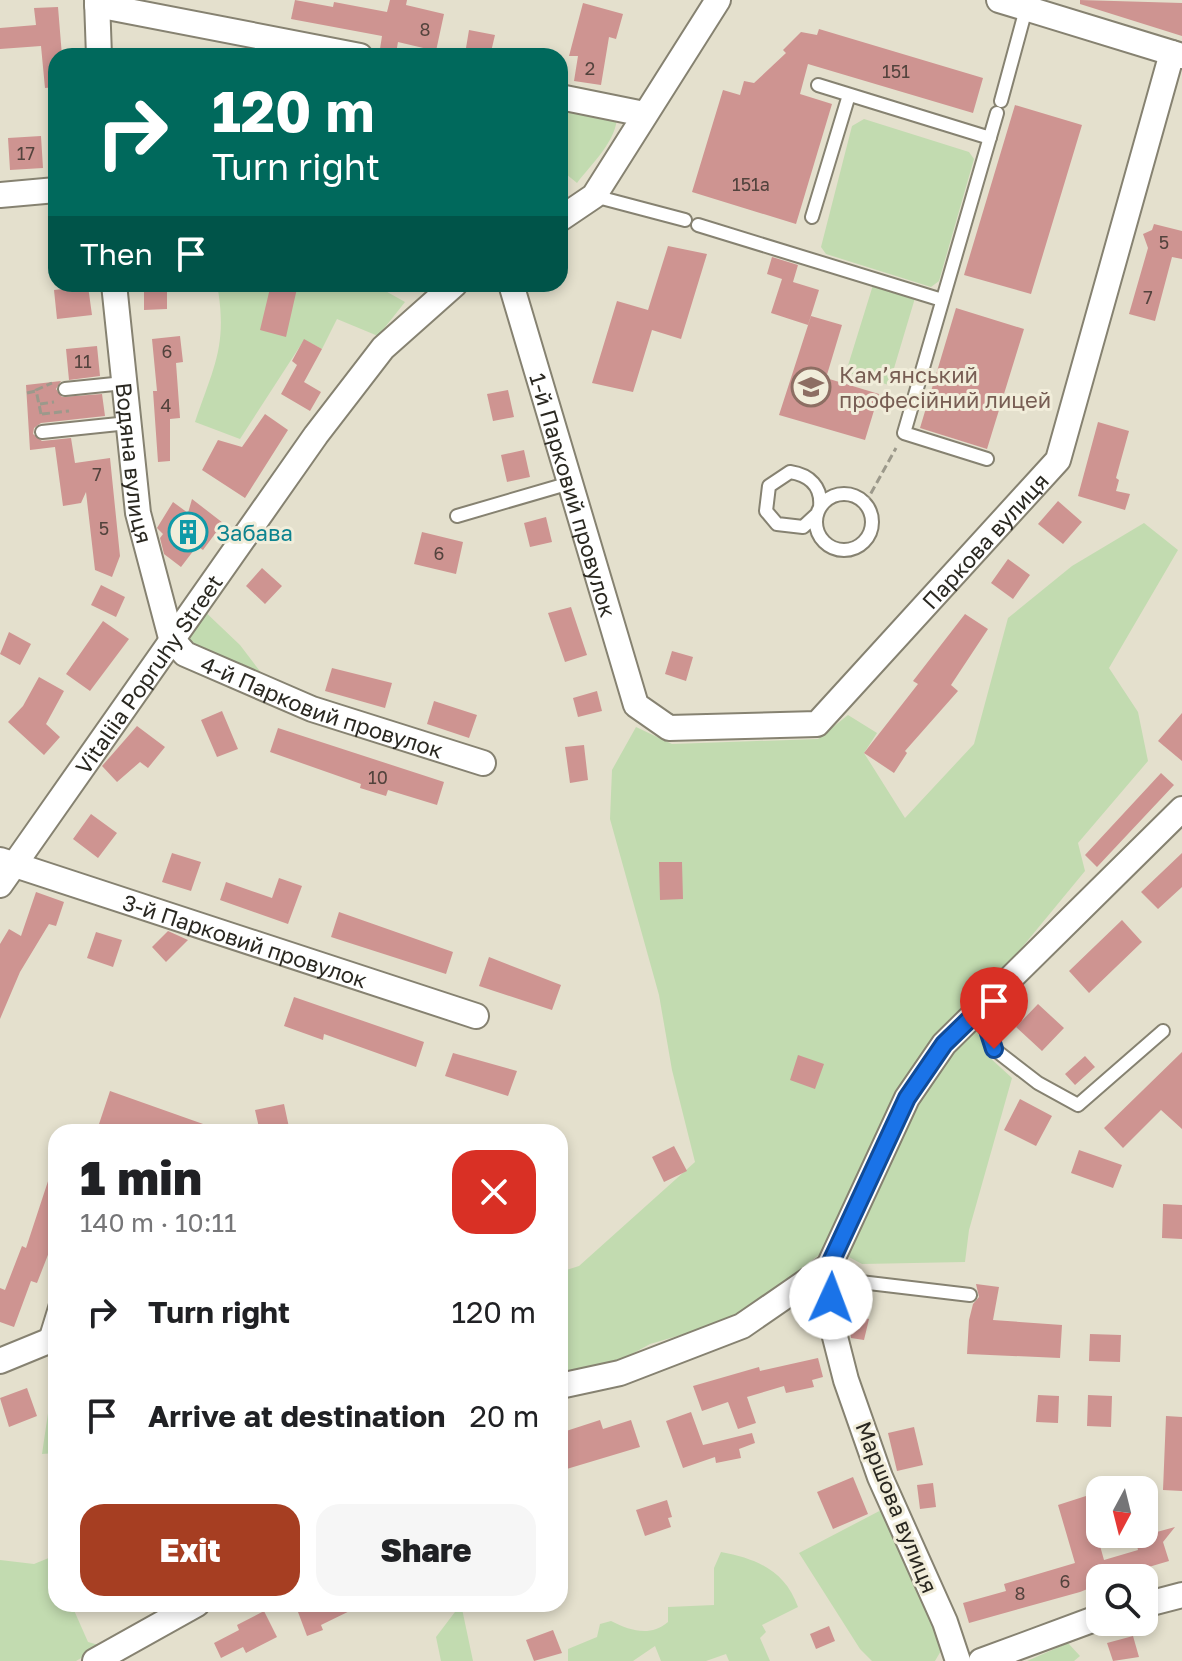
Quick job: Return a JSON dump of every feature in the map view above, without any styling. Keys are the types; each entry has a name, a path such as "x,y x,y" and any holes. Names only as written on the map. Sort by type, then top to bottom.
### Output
{"street":[{"path":"568,214 594,196 718,0"},
{"path":"999,0 1177,55"},
{"path":"99,48 97,3 312,48"},
{"name":"Паркова вулиця","path":"636,705 669,728 817,724 1058,460 1177,55"},
{"path":"568,99 644,114"},
{"path":"0,195 48,191"},
{"name":"Водяна вулиця","path":"115,292 138,513 171,638"},
{"name":"Vitaliia Popruhy Street","path":"0,885 7,862 316,435 383,348 446,292"},
{"name":"1-й Парковий провулок","path":"513,292 636,705"},
{"name":"4-й Парковий провулок","path":"171,638 185,654 312,709 483,763"},
{"name":"Маршова вулиця","path":"958,1661 940,1610 880,1477 846,1380 833,1329 829,1266 907,1098 944,1044 1182,809"},
{"name":"3-й Парковий провулок","path":"7,862 476,1016"},
{"path":"568,1384 620,1373 742,1326 829,1266"},
{"path":"0,1361 48,1341"},
{"path":"1158,1601 1182,1595"},
{"path":"95,1661 183,1612"},
{"path":"981,1661 1086,1622"}],"lane":[{"path":"987,459 904,433 1026,9"},
{"path":"818,85 990,138"},
{"path":"812,217 849,95"},
{"path":"594,196 692,222 942,300"},
{"path":"65,389 124,383"},
{"path":"42,432 128,423"},
{"path":"865,504 858,498 842,494 818,511 803,527 786,528 766,511 765,494 774,479 790,472 799,473 814,482 821,498 818,511 815,524 822,540 837,549 854,548 871,529 865,504"},
{"path":"457,516 570,483"},
{"path":"981,1008 994,1049 1038,1083 1078,1105 1163,1031"},
{"path":"829,1266 852,1281 970,1295"}],"path":[{"path":"27,393 36,391"},
{"path":"40,404 66,401 69,429"},
{"path":"865,504 904,433"}],"green space":[{"path":"568,104 617,114 609,142 577,183 568,176"},
{"path":"864,119 969,152 974,159 939,281 931,287 826,254 821,247 852,126"},
{"path":"873,285 915,298 889,385 846,372"},
{"path":"218,292 387,292 405,302 378,336 337,319 322,349 304,340 240,439 195,422 217,355"},
{"path":"1144,523 1178,550 1109,668 1138,712 1148,761 1078,843 1085,871 1019,951 907,1075 820,1254 739,1318 650,1344 612,1365 568,1373 568,1269 579,1266 695,1162 672,1070 659,995 610,819 612,770 636,727 672,744 818,739 848,715 877,733 864,753 905,818 974,744 1008,618 1072,566"},
{"path":"199,606 240,645 272,687 176,637"},
{"path":"979,1019 988,1056 1012,1078 969,1230 965,1262 862,1264 847,1256 920,1092"},
{"path":"48,1413 48,1454 42,1454"},
{"path":"887,1507 911,1557 942,1649 935,1661 872,1661 860,1649 799,1553"},
{"path":"721,1552 747,1558 778,1576 798,1607 762,1625 766,1632 760,1638 770,1661 729,1661 726,1654 706,1661 661,1661 655,1646 633,1661 568,1661 568,1649 597,1637 600,1624 611,1621 633,1630 654,1630 668,1622 668,1607 714,1605 714,1568"},
{"path":"48,1558 48,1612 75,1612 88,1642 102,1646 76,1661 0,1661 0,1560 34,1564"},
{"path":"455,1612 463,1612 473,1661 441,1661 436,1637"},
{"path":"1068,1643 1080,1656 1074,1661 1027,1661"}],"building":[{"path":"295,0 333,7 334,2 387,12 390,0 407,0 406,5 444,14 437,48 398,42 397,48 380,48 382,36 291,19"},
{"path":"1080,0 1182,3 1182,36 1080,4"},
{"path":"583,3 623,14 616,39 609,37 601,85 574,81 578,56 569,56"},
{"path":"58,7 61,48 48,48 48,88 45,88 41,46 0,49 0,28 36,25 34,8"},
{"path":"819,29 983,78 973,113 808,64 800,94 832,104 796,224 692,192 723,90 740,95 744,81 754,83 786,53 783,50 801,32 817,35"},
{"path":"469,30 495,35 492,48 466,48"},
{"path":"1015,105 1082,125 1031,294 964,275"},
{"path":"41,136 43,168 10,170 8,138"},
{"path":"1154,224 1182,231 1182,259 1172,257 1155,321 1129,314 1148,248 1143,234 1152,230"},
{"path":"668,246 707,254 681,339 652,330 633,392 592,383 617,301 648,310"},
{"path":"772,257 798,265 793,282 819,290 808,325 771,313 782,279 767,274"},
{"path":"54,292 89,292 92,315 57,319"},
{"path":"144,292 167,292 167,309 144,310"},
{"path":"269,292 296,292 286,337 260,330"},
{"path":"956,308 1024,329 987,449 920,428"},
{"path":"811,316 842,325 826,378 879,394 865,440 779,415"},
{"path":"180,336 183,362 176,363 180,418 170,419 170,461 158,462 153,391 157,391 152,339"},
{"path":"304,339 322,349 304,382 321,392 310,411 281,394 297,365 292,361"},
{"path":"97,346 100,376 69,380 66,349"},
{"path":"61,381 56,389 62,397 102,394 105,416 41,423 34,428 33,434 42,441 71,438 75,463 110,458 120,556 112,577 95,570 86,492 81,503 63,506 55,447 30,450 26,385"},
{"path":"508,390 514,417 493,421 487,394"},
{"path":"265,414 288,430 245,498 202,470 218,440 242,447"},
{"path":"1098,422 1129,431 1116,478 1119,480 1116,491 1130,494 1125,510 1078,496"},
{"path":"524,450 530,477 507,482 501,455"},
{"name":"Забава","path":"192,499 223,523 203,550 197,546 181,567 164,554 160,538 163,534 157,528 173,502 188,513"},
{"path":"1058,501 1082,522 1063,544 1038,524"},
{"path":"546,517 552,542 530,547 524,523"},
{"path":"422,532 463,542 456,574 414,564"},
{"path":"1008,559 1030,575 1013,599 991,583"},
{"path":"262,568 282,586 265,604 246,586"},
{"path":"101,585 125,597 116,617 91,605"},
{"path":"571,607 587,655 565,662 548,613"},
{"path":"965,614 988,629 951,685 958,691 905,751 907,753 894,773 864,753 918,684 913,681"},
{"path":"103,621 129,639 90,691 66,674"},
{"path":"9,632 31,644 20,665 0,654"},
{"path":"672,651 693,657 686,681 665,674"},
{"path":"332,668 392,683 385,708 325,691"},
{"path":"39,677 64,691 46,724 60,737 44,755 8,722 23,706"},
{"path":"597,691 602,711 578,717 573,698"},
{"path":"434,701 477,715 469,738 427,724"},
{"path":"222,711 238,749 217,757 201,720"},
{"path":"1182,713 1182,761 1158,741"},
{"path":"137,726 165,747 148,768 140,762 117,782 102,766"},
{"path":"278,728 444,782 437,805 388,790 386,796 360,788 361,784 270,752"},
{"path":"584,745 588,780 570,783 565,747"},
{"path":"1161,773 1174,785 1097,867 1085,855"},
{"path":"91,814 117,833 98,858 73,839"},
{"path":"172,853 201,862 191,891 162,882"},
{"path":"1182,853 1182,887 1158,909 1141,892"},
{"path":"659,862 682,862 683,899 660,900"},
{"path":"279,878 302,886 288,924 220,900 226,882 272,898"},
{"path":"36,892 64,902 56,926 49,924 20,972 0,1019 0,944 9,929 21,936"},
{"path":"339,912 453,952 446,974 331,937"},
{"path":"1122,920 1142,942 1089,993 1069,971"},
{"path":"168,931 188,940 166,962 152,947"},
{"path":"96,932 122,940 113,967 87,958"},
{"path":"489,957 561,985 552,1010 479,986"},
{"path":"294,997 424,1042 416,1067 324,1034 323,1040 284,1026"},
{"path":"1038,1004 1064,1028 1042,1051 1016,1027"},
{"path":"1182,1052 1182,1129 1161,1110 1123,1148 1104,1128"},
{"path":"453,1053 517,1071 508,1096 445,1076"},
{"path":"798,1055 824,1064 815,1089 790,1080"},
{"path":"1085,1056 1095,1067 1075,1085 1065,1074"},
{"path":"110,1091 203,1124 99,1124"},
{"path":"1020,1099 1052,1116 1036,1146 1004,1130"},
{"path":"284,1104 288,1124 258,1124 255,1110"},
{"path":"674,1146 687,1171 664,1182 652,1157"},
{"path":"1079,1150 1122,1165 1113,1188 1071,1173"},
{"path":"48,1181 48,1255 37,1283 31,1281 14,1327 0,1322 0,1288 5,1290 22,1246 26,1248"},
{"path":"1163,1204 1182,1205 1182,1239 1162,1238"},
{"path":"976,1284 999,1287 993,1320 1062,1325 1060,1358 967,1354 969,1320 973,1304 979,1297"},
{"path":"848,1314 869,1319 864,1340 851,1338"},
{"path":"1090,1334 1121,1335 1120,1362 1089,1361"},
{"path":"818,1358 823,1377 812,1380 814,1387 786,1393 784,1386 747,1397 756,1423 738,1429 728,1402 702,1411 693,1386 759,1367 760,1371"},
{"path":"27,1388 37,1416 9,1427 0,1398"},
{"path":"1038,1395 1059,1396 1058,1423 1036,1422"},
{"path":"1088,1395 1112,1396 1111,1427 1087,1426"},
{"path":"691,1412 703,1445 752,1433 755,1443 739,1449 741,1458 716,1463 715,1457 683,1468 666,1421"},
{"path":"1166,1416 1182,1417 1182,1491 1163,1490"},
{"path":"600,1420 603,1429 631,1420 640,1447 568,1469 568,1430"},
{"path":"914,1427 923,1465 897,1471 888,1433"},
{"path":"853,1477 868,1514 833,1529 817,1492"},
{"path":"933,1483 936,1507 920,1509 917,1485"},
{"path":"1086,1496 1086,1548 1101,1548 1104,1560 1138,1548 1158,1548 1158,1532 1175,1527 1163,1542 1169,1561 1158,1564 1086,1564 1086,1590 969,1623 963,1603 1006,1591 1004,1584 1075,1563 1058,1505"},
{"path":"667,1500 672,1517 668,1518 671,1527 645,1536 636,1510"},
{"path":"264,1612 277,1637 246,1653 243,1647 221,1658 214,1643 239,1630 237,1625"},
{"path":"298,1612 348,1612 321,1625 323,1630 307,1636"},
{"path":"829,1626 835,1641 816,1649 810,1634"},
{"path":"553,1630 562,1653 534,1661 526,1640"},
{"path":"1133,1636 1139,1657 1113,1661 1107,1643"}],"place":[{"name":"Кам’янський професійний лицей","path":"811,387"},
{"name":"Забава","path":"188,532"}],"route":[{"path":"831,1298 829,1266 863,1187 907,1098 944,1044 981,1008 994,1049"}]}
